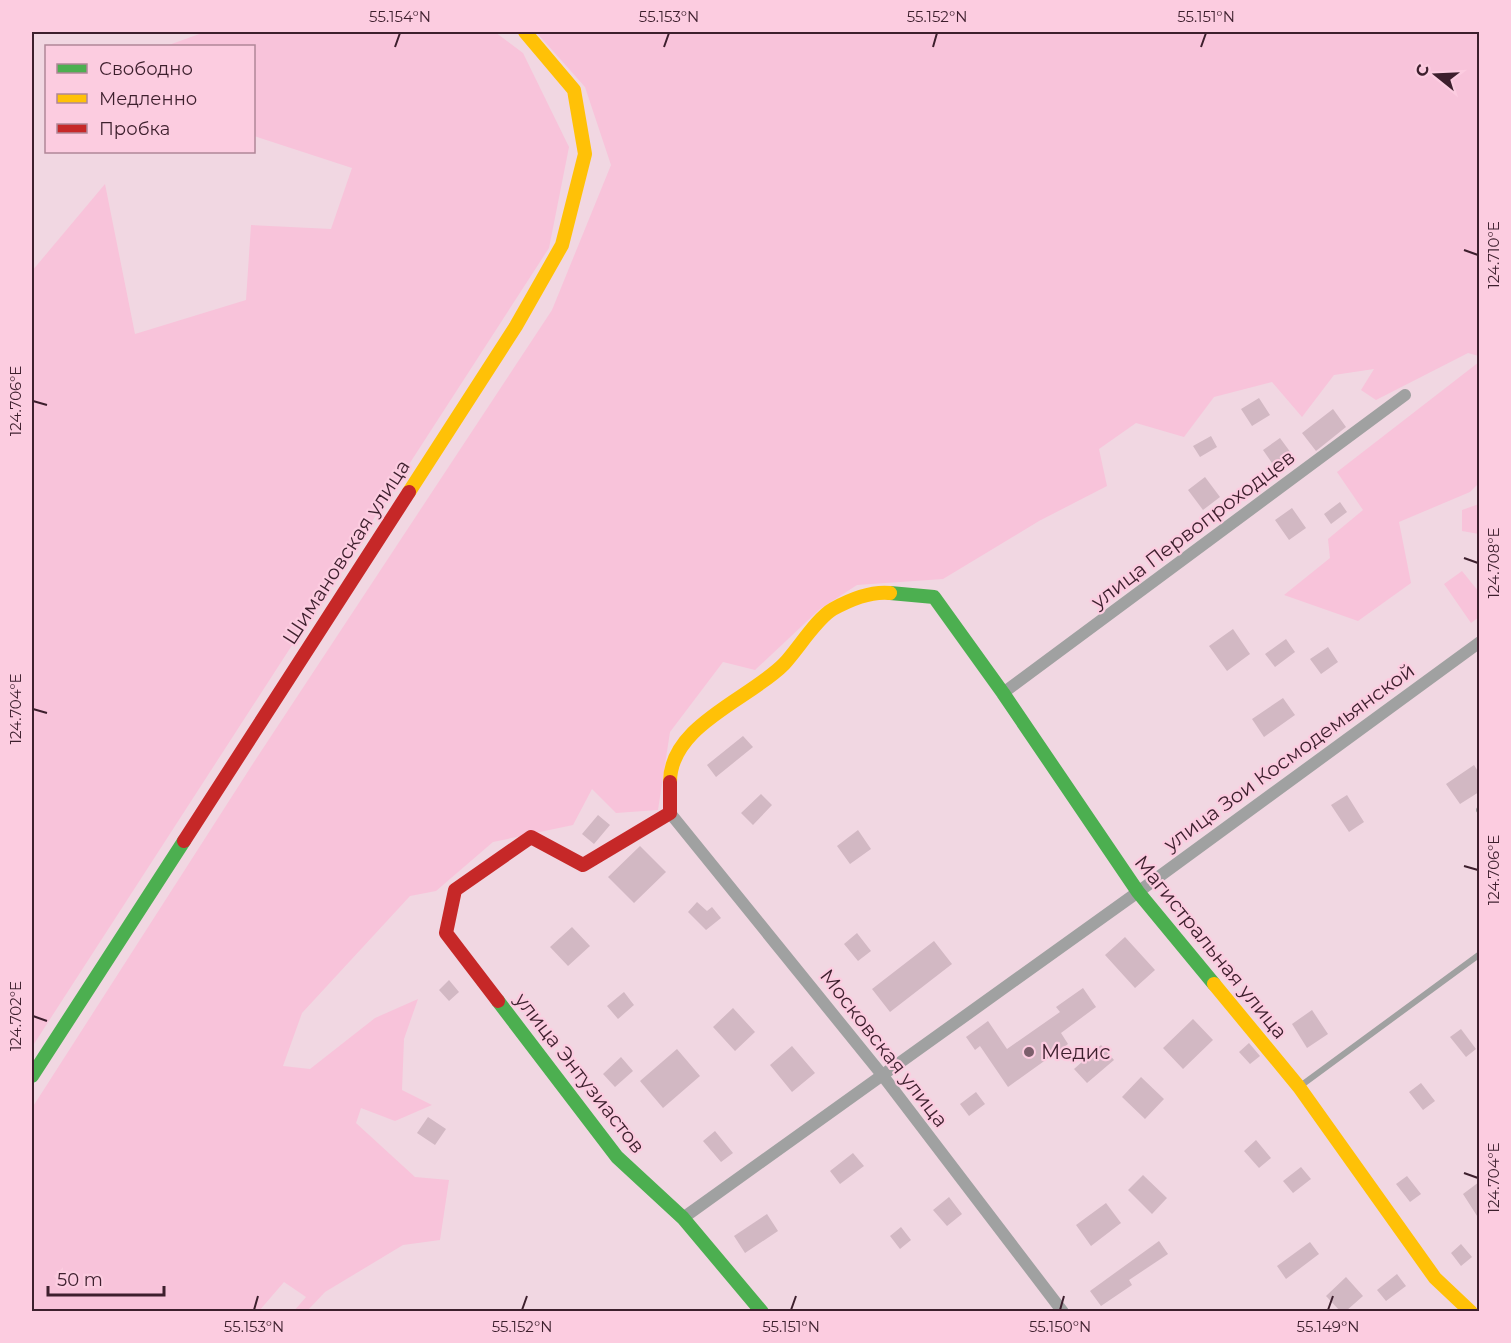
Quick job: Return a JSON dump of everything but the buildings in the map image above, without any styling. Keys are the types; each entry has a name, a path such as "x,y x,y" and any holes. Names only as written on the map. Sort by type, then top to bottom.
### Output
{"street":[{"name":"Шимановская улица","path":"32,1076 516,326 562,244 585,154 574,90 525,32"},
{"name":"улица Первопроходцев","path":"1003,693 1405,395"},
{"name":"Магистральная улица","path":"670,813 670,777 678,751 703,722 751,692 783,665 831,610 874,591 934,597 1003,693 1138,892 1299,1087 1435,1278 1471,1311"},
{"name":"улица Зои Космодемьянской","path":"683,1218 1478,647"},
{"name":"улица Энтузиастов","path":"670,813 583,865 531,837 455,890 446,933 617,1157 683,1218 762,1311"},
{"name":"Московская улица","path":"670,813 883,1076 1063,1311"}],"lane":[{"path":"1299,1087 1479,954"}],"shaded area":[{"path":"205,32 495,32 523,53 569,147 549,248 32,1047 32,271 105,184 135,334 246,300 251,225 331,229 352,168 255,136 255,45 169,45"},
{"path":"536,32 1479,32 1479,356 1468,353 1376,400 1361,390 1374,369 1334,375 1302,417 1272,382 1214,397 1184,437 1136,423 1099,449 1107,486 1039,521 943,579 857,585 820,609 755,670 723,662 670,732 658,810 616,813 592,789 573,825 493,842 436,891 410,896 302,1013 283,1066 310,1069 375,1018 418,999 404,1039 402,1090 432,1105 395,1121 361,1108 356,1123 415,1177 449,1180 440,1240 403,1245 325,1292 307,1311 294,1311 306,1297 284,1282 259,1311 32,1311 32,1108 254,762 552,310 611,165 585,87"},
{"path":"1479,362 1479,483 1470,492 1399,522 1411,583 1358,621 1284,595 1330,558 1328,539 1363,510 1337,472"},
{"path":"1479,504 1479,534 1462,531 1462,510"},
{"path":"1462,571 1479,592 1479,617 1471,623 1444,584"}],"traffic: fast":[{"path":"890,593 934,597 1003,693 1138,892 1214,984"},
{"path":"32,1076 184,841"},
{"path":"498,1001 617,1157 683,1218 762,1312"}],"traffic: slow":[{"path":"409,492 516,326 562,245 585,154 574,90 525,32"},
{"path":"670,782 674,762 683,744 714,715 784,664 827,613 861,596 890,593"},
{"path":"1214,984 1299,1087 1435,1278 1471,1312"}],"traffic: jam":[{"path":"184,841 409,492"},
{"path":"498,1001 446,933 455,890 531,837 583,865 670,813 670,782"}],"place":[{"name":"Медис","path":"1029,1052"}]}
